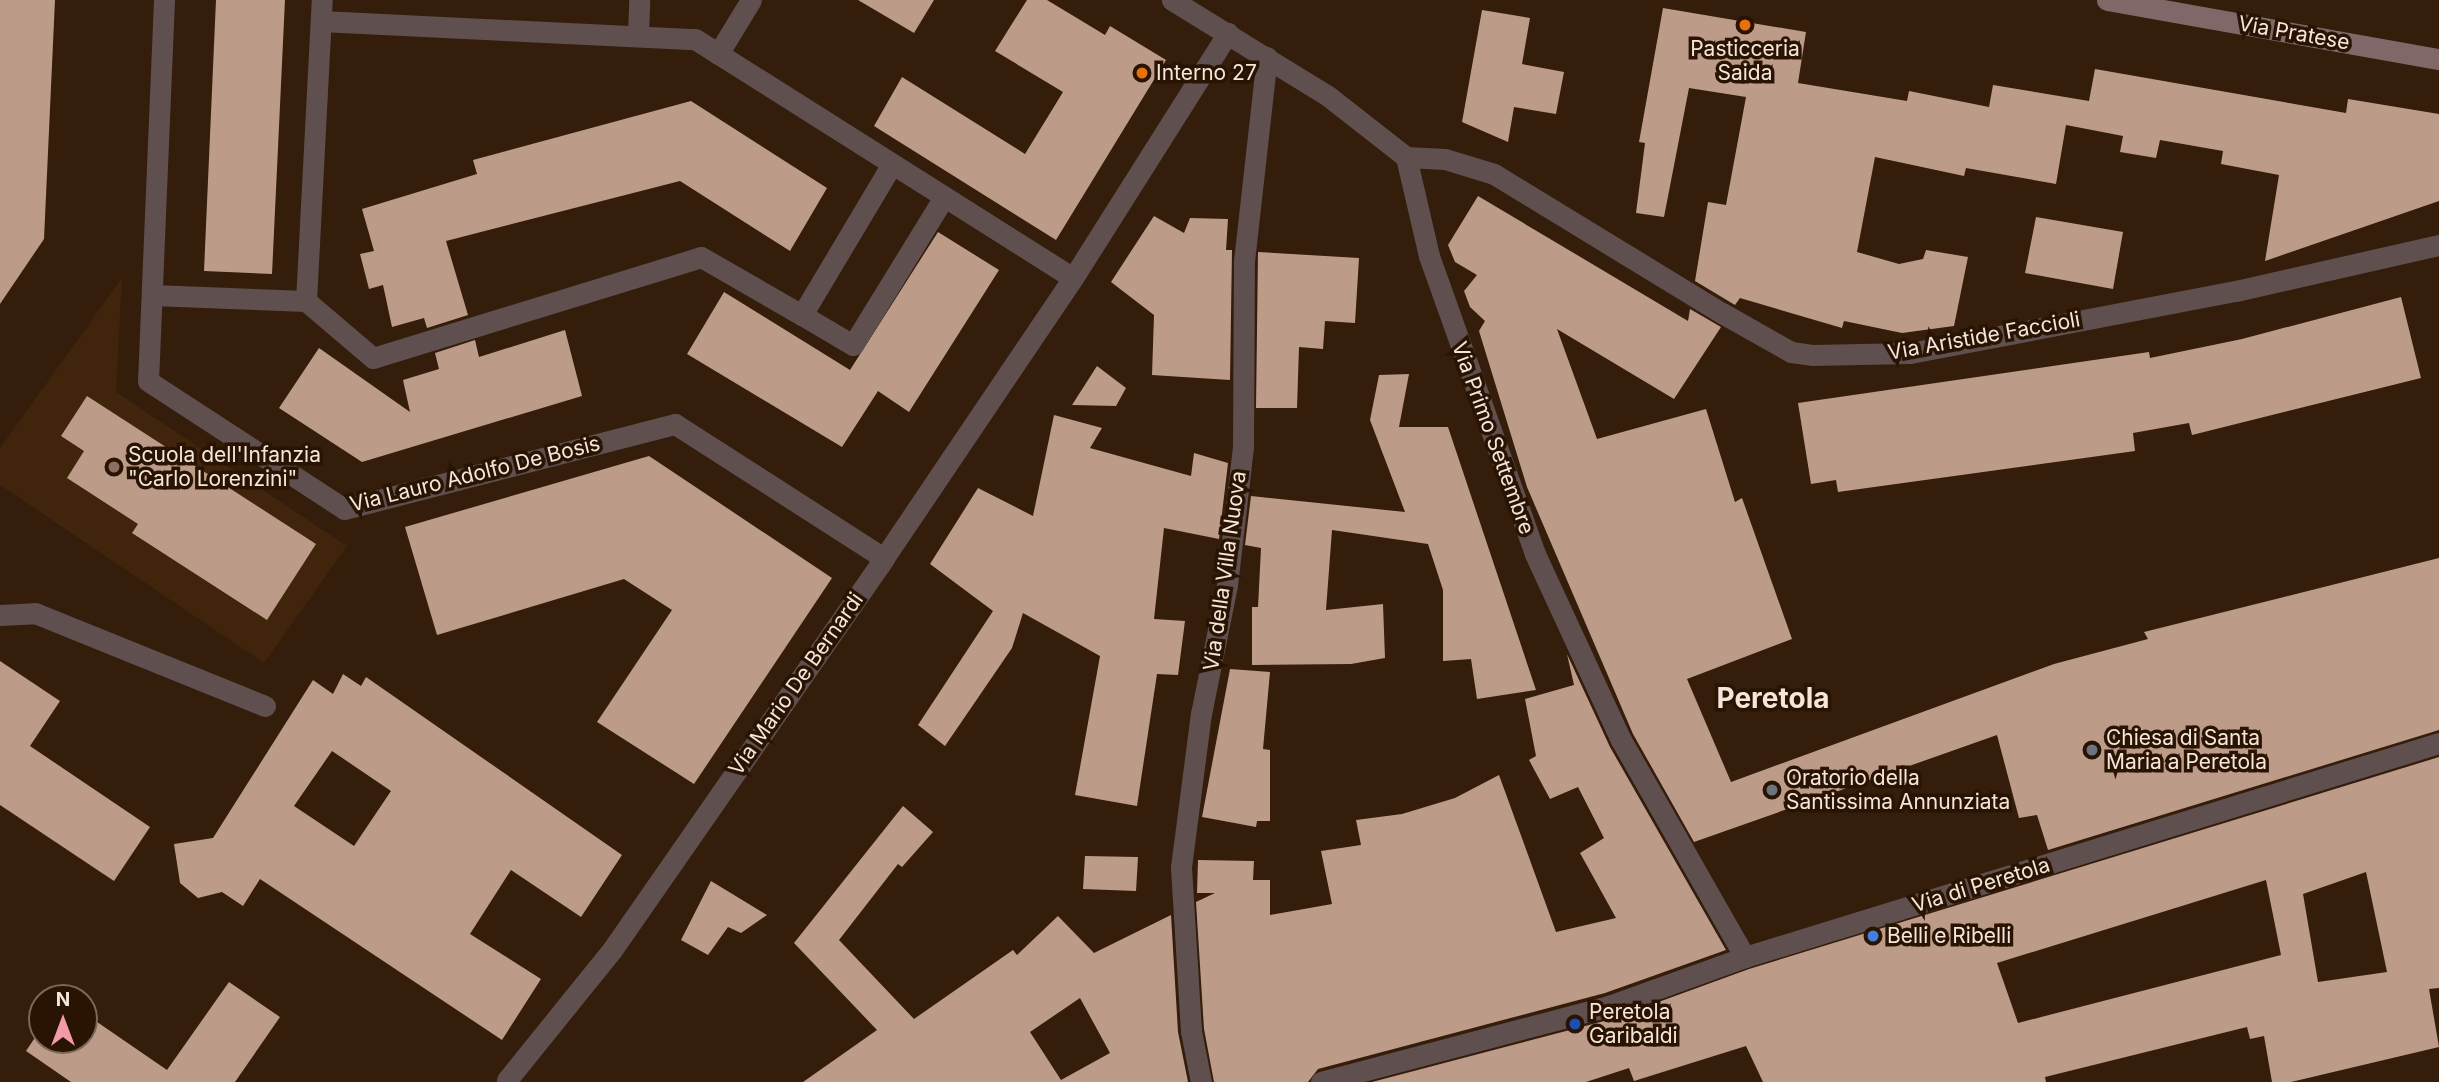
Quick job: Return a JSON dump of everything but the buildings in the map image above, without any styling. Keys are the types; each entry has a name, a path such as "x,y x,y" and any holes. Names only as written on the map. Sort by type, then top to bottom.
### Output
{"main road":[{"name":"Via Pratese","path":"2107,0 2439,59"}],"street":[{"name":"Via Lauro Adolfo De Bosis","path":"164,0 148,381 344,509 675,424 884,558"},
{"path":"306,301 322,0"},
{"path":"638,36 639,0"},
{"path":"718,54 751,0"},
{"path":"1172,0 1356,116 1406,157"},
{"path":"321,22 695,39 1073,278"},
{"name":"Via Mario De Bernardi","path":"507,1080 612,950 884,558 1073,278 1228,33"},
{"name":"Via della Villa Nuova","path":"1201,1082 1191,1031 1181,867 1201,714 1227,585 1243,447 1244,261 1266,57"},
{"name":"Via Aristide Faccioli","path":"1406,157 1445,159 1494,174 1721,313 1791,352 1812,355 1910,353 2236,291 2439,245"},
{"name":"Via Primo Settembre","path":"1406,157 1429,256 1535,554 1622,740 1745,957"},
{"path":"802,315 892,164"},
{"path":"152,295 306,301 373,358 701,257 853,345 944,197"},
{"path":"0,615 34,613 265,706"},
{"name":"Via di Peretola","path":"1321,1082 1609,1006 1745,957 2439,743"}],"shaded area":[{"name":"Scuola dell'Infanzia \"Carlo Lorenzini\"","path":"122,278 116,392 347,546 264,663 0,485 0,448"}],"place":[{"name":"Pasticceria Saida","path":"1745,25"},
{"name":"Interno 27","path":"1142,73"},
{"name":"Scuola dell'Infanzia \"Carlo Lorenzini\"","path":"114,467"},
{"name":"Chiesa di Santa Maria a Peretola","path":"2092,750"},
{"name":"Oratorio della Santissima Annunziata","path":"1772,790"},
{"name":"Belli e Ribelli","path":"1873,936"},
{"name":"Peretola Garibaldi","path":"1575,1024"}],"district":[{"name":"Peretola","path":"1773,698"}]}
